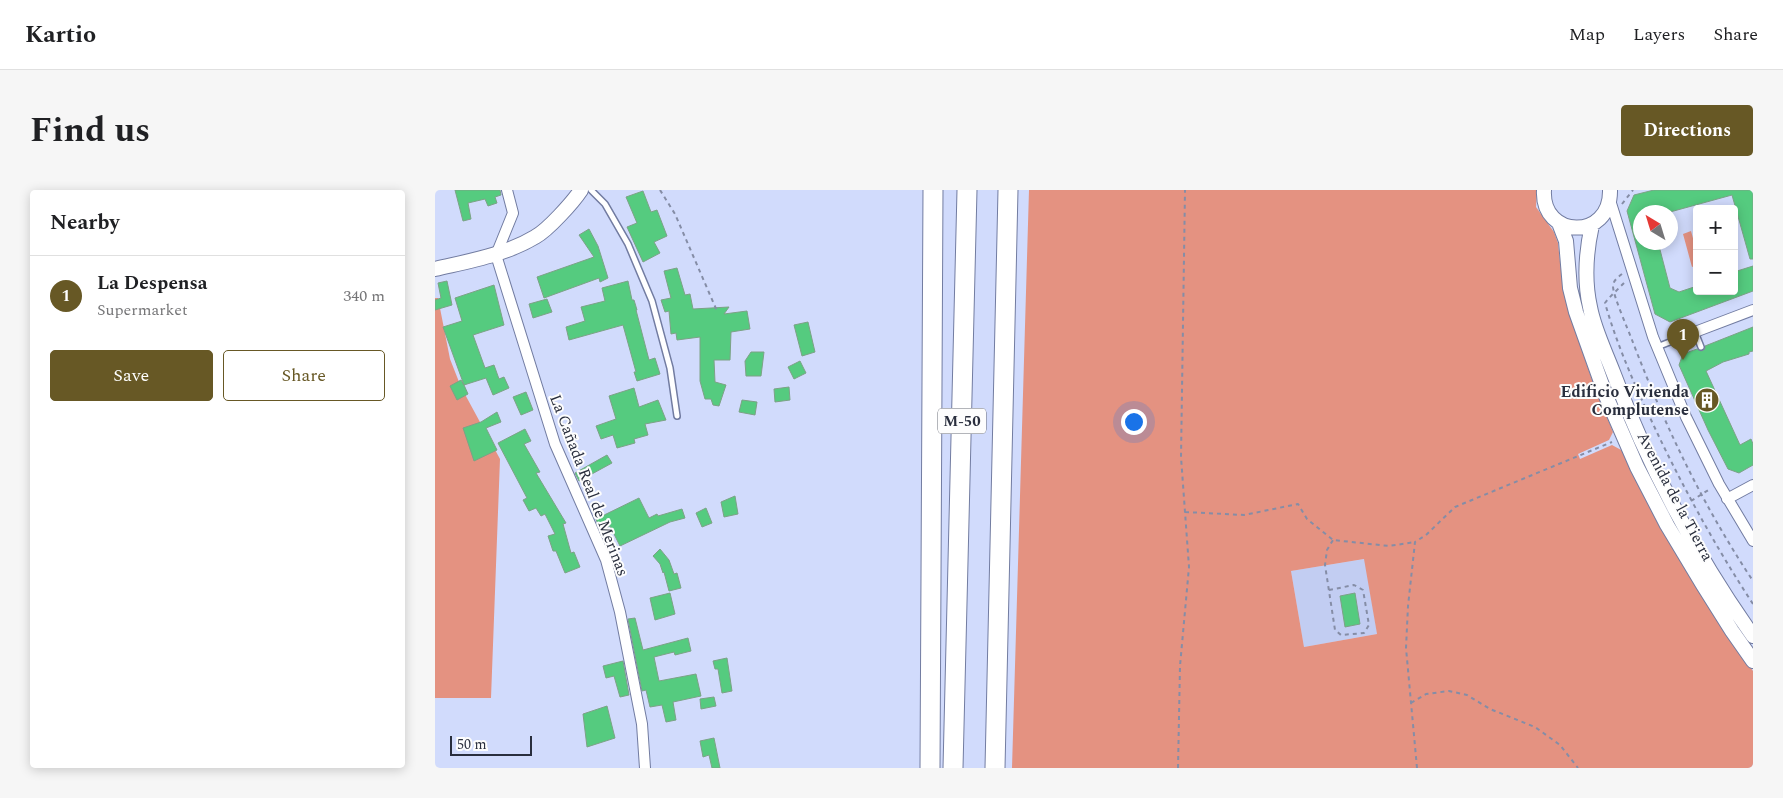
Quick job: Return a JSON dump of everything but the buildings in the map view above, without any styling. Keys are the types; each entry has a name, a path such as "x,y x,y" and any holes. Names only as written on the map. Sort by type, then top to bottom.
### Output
{"highway":[{"path":"930,768 933,190"},
{"name":"M-50","path":"953,768 967,190"},
{"name":"M-50","path":"995,768 1008,190"}],"street":[{"path":"496,254 513,213 507,190"},
{"path":"435,268 496,254 536,237 573,202 581,190"},
{"name":"Avenida de la Tierra","path":"1544,190 1544,200 1547,209 1559,223 1566,240 1570,288 1576,312 1597,371 1637,467 1667,525 1727,623 1753,661"},
{"path":"1559,223 1575,228 1592,225 1601,219 1607,210 1610,195"},
{"path":"1610,195 1657,347 1685,417 1727,499 1753,541"},
{"name":"Avenida de la Tierra","path":"1592,225 1587,257 1587,285 1590,309 1620,391 1680,518 1753,636"},
{"name":"La Cañada Real de Merinas","path":"496,254 555,444 606,560 620,612 642,724 645,768"},
{"path":"1695,332 1753,310"},
{"path":"1727,499 1753,485"}],"lane":[{"path":"591,190 605,204 628,244 652,301 670,368 677,416"},
{"path":"1657,347 1695,332 1701,347"}],"path":[{"path":"660,190 675,214 717,311"},
{"path":"1178,768 1180,666 1189,567 1181,457 1185,190"},
{"path":"1632,270 1621,287 1607,298 1605,304 1637,389 1691,501 1709,534 1753,604"},
{"path":"1185,512 1244,515 1298,504 1307,519 1333,540 1389,546 1415,542 1455,507 1624,437"},
{"path":"1691,501 1719,484"},
{"path":"1329,590 1354,584 1363,590 1369,625 1364,633 1341,635 1335,630 1325,565 1327,550 1333,540"},
{"path":"1415,542 1408,606 1406,648 1417,768"},
{"path":"1411,703 1426,694 1449,691 1467,695 1490,709 1535,727 1560,745 1578,768"}],"shaded area":[{"path":"1029,190 1537,190 1536,207 1554,232 1558,243 1563,289 1572,322 1613,432 1609,440 1578,454 1580,459 1612,445 1623,451 1727,634 1753,671 1753,768 1012,768","holes":["1364,559 1377,634 1304,647 1291,571"]},
{"path":"1691,231 1693,238 1692,267 1683,234"},
{"path":"435,298 438,298 450,359 461,387 500,459 491,698 435,698"},
{"path":"1365,559 1377,634 1304,647 1291,571"}],"place":[{"name":"La Despensa","path":"1683,360"},
{"name":"Edificio Vivienda Complutense","path":"1707,400"}]}
